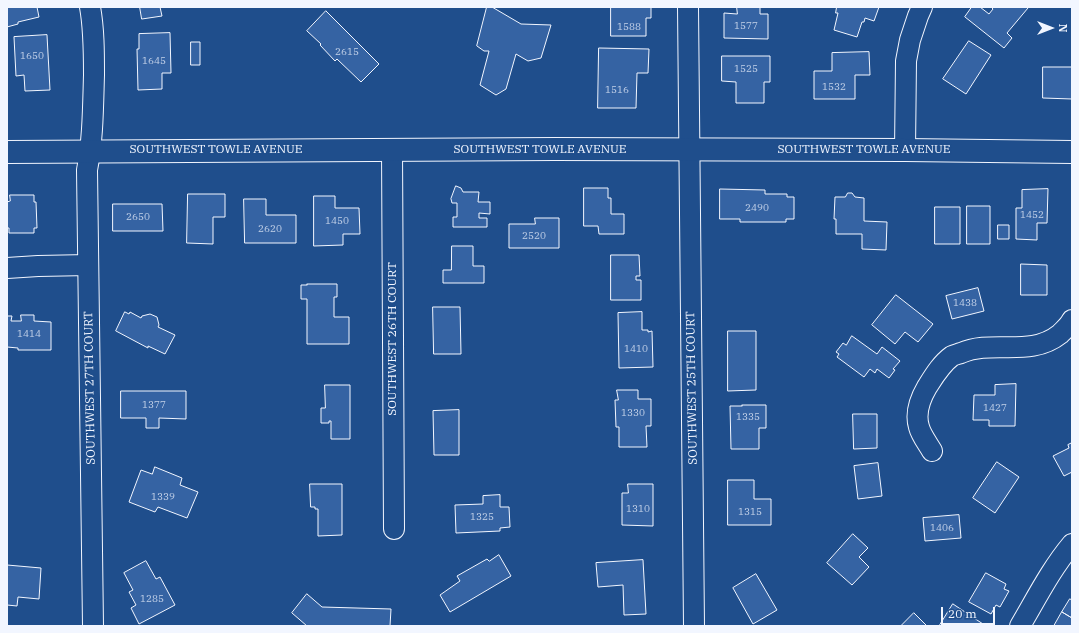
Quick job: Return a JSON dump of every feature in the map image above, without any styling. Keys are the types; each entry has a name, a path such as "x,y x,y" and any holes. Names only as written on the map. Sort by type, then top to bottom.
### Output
{"main road":[{"name":"SOUTHWEST TOWLE AVENUE","path":"7,152 392,150 905,150 1072,152"}],"street":[{"name":"SOUTHWEST 27TH COURT","path":"90,7 92,15 94,55 93,108 87,170 93,626"},
{"name":"SOUTHWEST 25TH COURT","path":"688,7 694,626"},
{"path":"905,150 906,61 910,40 922,7"},
{"name":"SOUTHWEST 26TH COURT","path":"392,150 394,529"},
{"path":"7,268 88,265"},
{"path":"932,451 919,428 917,411 925,391 936,372 952,356 967,350 983,347 1026,347 1040,344 1053,339 1068,327 1072,320"},
{"path":"1020,626 1053,571 1072,544"}],"building":[{"path":"7,7 37,7 39,17 18,22 18,24 7,27"},
{"path":"140,7 160,7 162,16 142,19"},
{"path":"487,7 492,7 521,24 551,25 541,58 528,61 516,54 506,89 496,95 480,85 489,51 484,51 477,46"},
{"path":"611,7 651,7 651,18 646,18 646,36 611,36"},
{"path":"737,7 760,7 760,14 768,14 768,39 724,38 724,13 737,14"},
{"path":"837,7 879,7 874,21 865,18 864,22 862,22 857,37 834,30 838,13 836,13"},
{"path":"972,7 980,7 989,14 993,9 991,7 1028,8 1007,33 1012,38 1004,48 965,17"},
{"path":"326,11 379,64 361,82 337,59 335,61 320,45 321,44 307,31"},
{"path":"170,33 171,73 162,73 162,89 138,90 137,49 139,49 139,34"},
{"path":"47,35 50,90 25,91 24,75 16,76 14,37"},
{"path":"969,41 991,55 966,94 943,79"},
{"path":"191,42 200,42 200,65 191,65"},
{"path":"599,48 649,49 648,73 637,73 636,108 598,108"},
{"path":"869,52 870,75 855,75 855,99 814,99 814,71 832,71 832,53"},
{"path":"722,56 770,56 770,82 764,82 764,103 736,103 736,82 722,81"},
{"path":"1043,67 1072,67 1072,99 1043,98"},
{"path":"456,186 461,188 463,192 479,192 478,202 490,202 490,214 479,213 479,218 487,218 487,227 453,227 453,217 457,217 457,203 452,203 451,199"},
{"path":"584,188 608,188 608,198 611,198 611,214 624,214 624,234 599,234 598,226 584,226"},
{"path":"720,189 765,190 765,194 787,194 787,197 794,197 794,219 786,219 786,222 740,222 740,219 720,219"},
{"path":"1048,189 1047,223 1037,223 1037,240 1016,239 1016,208 1022,208 1022,190"},
{"path":"848,193 852,193 855,197 864,198 864,221 887,222 886,250 862,249 862,234 836,234 836,219 834,219 835,197 845,197"},
{"path":"188,194 225,194 225,217 213,217 213,244 187,243"},
{"path":"10,195 34,195 34,202 36,202 37,228 34,228 34,233 9,233 9,228 7,228 7,202 10,201"},
{"path":"314,196 335,196 335,208 359,208 360,234 343,234 343,245 314,246"},
{"path":"244,199 266,199 266,215 296,215 296,243 245,243"},
{"path":"113,204 162,204 163,231 113,231"},
{"path":"967,206 990,206 990,244 967,244"},
{"path":"935,207 960,207 960,244 935,244"},
{"path":"535,218 559,218 559,248 509,248 509,224 535,224"},
{"path":"998,225 1009,225 1009,239 998,239"},
{"path":"452,246 473,246 473,266 484,266 484,283 443,283 443,270 451,270"},
{"path":"611,255 639,255 640,276 636,276 636,280 641,280 641,300 611,300"},
{"path":"1021,264 1047,265 1047,295 1021,295"},
{"path":"337,284 337,297 334,297 334,317 349,317 349,344 307,344 307,299 301,299 301,285"},
{"path":"978,288 984,311 952,319 946,296"},
{"path":"896,295 933,324 918,342 905,332 895,344 872,325"},
{"path":"433,307 460,307 461,354 434,354"},
{"path":"125,312 129,314 130,312 141,318 142,316 150,314 157,317 158,327 175,335 165,354 148,346 148,348 116,331"},
{"path":"642,312 642,330 648,330 648,332 652,331 653,367 619,368 618,313"},
{"path":"21,315 34,315 34,321 51,322 51,350 18,350 18,348 7,347 7,316 12,316 11,321 21,321"},
{"path":"728,331 756,331 756,390 728,391"},
{"path":"852,336 877,354 882,347 900,361 893,369 895,370 889,378 877,369 875,373 870,369 864,377 837,357 839,354 836,352 843,343 846,345"},
{"path":"1016,384 1015,426 989,426 989,420 973,420 974,395 995,395 995,385"},
{"path":"325,385 350,385 350,439 331,439 331,421 329,421 329,423 321,423 321,408 325,408"},
{"path":"617,390 638,390 638,399 651,399 651,426 646,426 647,447 619,447 619,427 616,427 615,400 618,400"},
{"path":"121,391 186,391 186,419 159,418 159,428 146,428 146,418 121,418"},
{"path":"766,405 766,428 759,428 759,449 731,449 730,406"},
{"path":"459,410 459,455 434,455 433,411"},
{"path":"853,414 877,414 877,448 854,449"},
{"path":"1072,443 1072,472 1064,476 1053,456 1069,448 1068,445"},
{"path":"997,462 1019,477 995,513 973,498"},
{"path":"878,463 882,496 858,499 854,466"},
{"path":"155,467 182,478 180,485 198,492 187,518 158,507 155,512 129,502 141,470 152,474"},
{"path":"728,480 754,480 754,499 771,499 771,525 728,525"},
{"path":"310,484 342,484 342,535 318,536 318,509 311,507"},
{"path":"628,484 653,484 653,526 622,525 622,493 628,493"},
{"path":"500,495 500,507 509,507 510,527 500,528 500,531 456,533 455,505 483,504 483,496"},
{"path":"959,515 961,538 925,541 923,518"},
{"path":"853,534 868,548 859,557 869,567 852,585 827,563"},
{"path":"499,555 511,576 450,612 440,595 460,581 457,576 487,559 489,561"},
{"path":"643,560 646,614 624,615 623,585 598,587 596,563"},
{"path":"146,561 156,579 160,577 175,605 139,624 131,608 136,605 129,592 133,590 124,573"},
{"path":"7,565 41,568 39,599 18,597 17,606 7,605"},
{"path":"986,573 1006,584 1004,589 1009,591 1000,607 996,605 991,614 969,602"},
{"path":"756,574 777,610 753,624 733,588"},
{"path":"307,594 322,607 391,609 390,626 307,626 292,613"},
{"path":"1070,599 1072,600 1072,618 1062,612"},
{"path":"953,604 986,626 941,626 940,625"},
{"path":"1062,612 1072,618 1072,626 1054,626"},
{"path":"914,613 927,626 901,626"}]}
